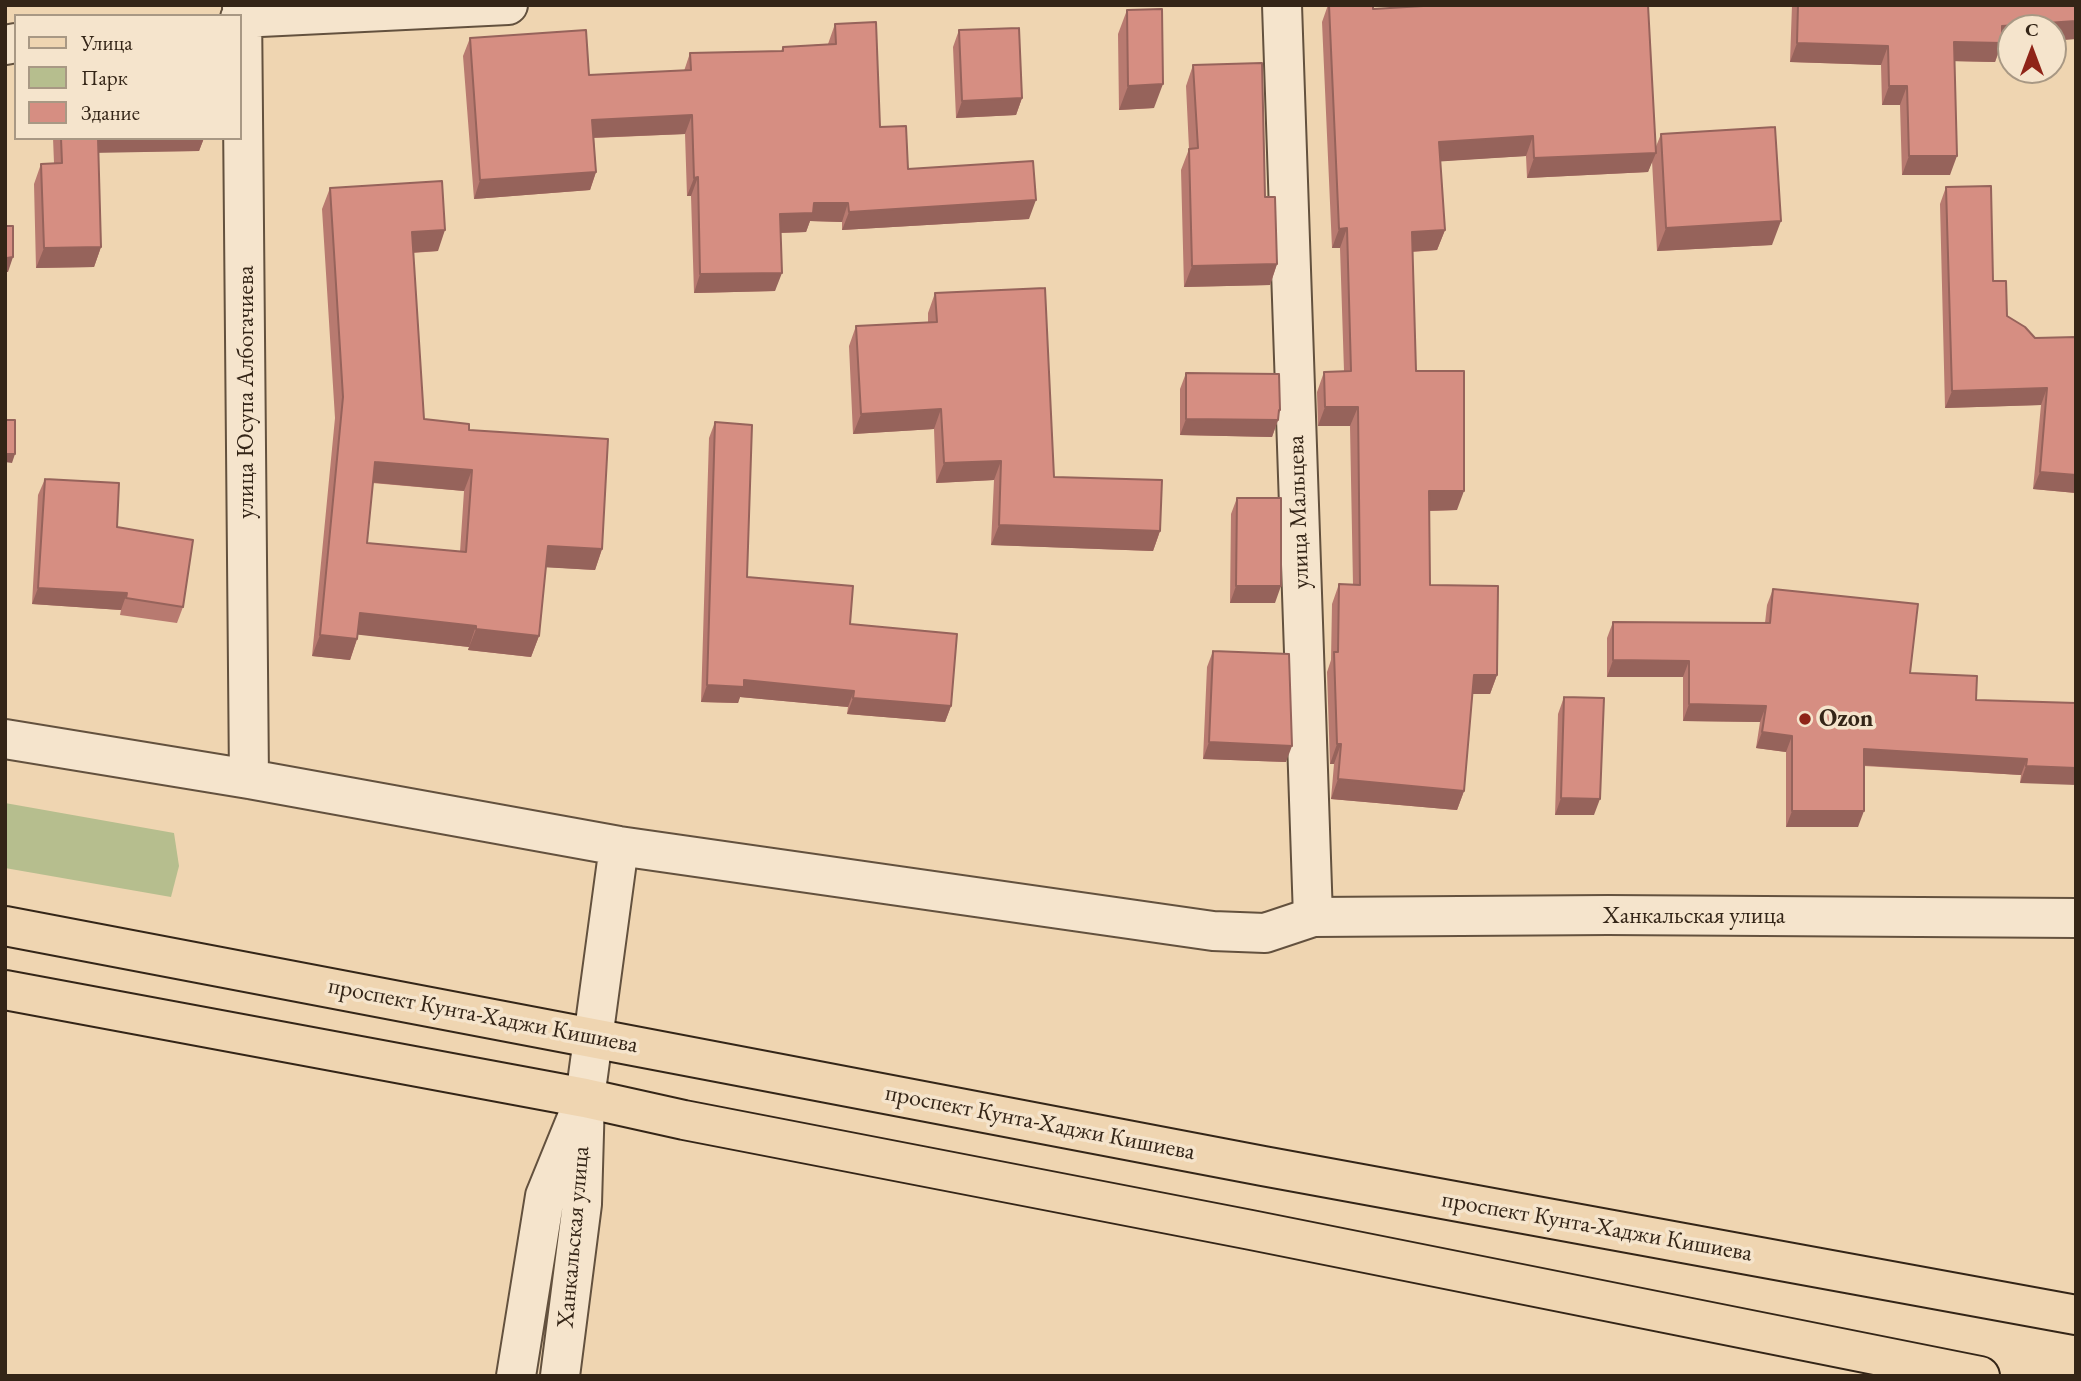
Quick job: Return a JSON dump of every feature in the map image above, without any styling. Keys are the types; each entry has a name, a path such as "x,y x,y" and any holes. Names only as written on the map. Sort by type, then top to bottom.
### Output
{"main road":[{"name":"проспект Кунта-Хаджи Кишиева","path":"5,926 1263,1166 2076,1314"},
{"path":"5,990 585,1098 691,1122 1278,1235 1980,1376"}],"street":[{"path":"242,13 508,5"},
{"name":"улица Мальцева","path":"1282,5 1313,917"},
{"name":"улица Юсупа Албогачиева","path":"242,13 249,779"},
{"path":"5,739 249,779 619,846 1213,931 1265,933 1313,917"},
{"name":"Ханкальская улица","path":"560,1376 582,1204 585,1098 619,846"},
{"name":"Ханкальская улица","path":"1313,917 1608,915 2076,918"},
{"name":"Ханкальская улица","path":"516,1376 545,1196 585,1098"}],"green space":[{"path":"5,803 174,833 179,866 171,897 5,868"}],"building":[{"path":"1329,5 1373,5 1373,9 1440,5 1648,5 1656,153 1534,158 1533,136 1439,142 1445,230 1412,232 1416,371 1464,371 1464,491 1429,491 1430,585 1498,586 1497,675 1474,675 1464,791 1338,779 1341,744 1337,744 1334,652 1338,652 1339,584 1360,585 1358,407 1325,407 1324,372 1351,371 1347,228 1339,229"},
{"path":"1798,5 2076,5 2076,21 2067,22 2067,14 1997,14 1997,43 1954,42 1957,156 1909,156 1907,86 1889,86 1888,46 1797,43"},
{"path":"1162,9 1163,84 1128,86 1127,10"},
{"path":"876,22 880,127 906,126 908,169 1033,161 1036,200 849,212 848,203 814,203 813,213 780,214 782,273 700,274 698,177 694,178 692,115 592,120 596,172 480,180 470,38 586,30 589,75 691,70 690,53 783,51 783,47 836,44 835,24"},
{"path":"1019,28 1022,98 962,101 959,30"},
{"path":"1262,63 1265,197 1275,197 1277,264 1192,266 1189,149 1198,148 1193,65"},
{"path":"1775,127 1781,221 1666,228 1661,134"},
{"path":"61,140 98,140 101,247 44,248 41,164 62,163"},
{"path":"442,181 445,230 412,232 424,419 469,424 469,430 608,439 602,549 548,546 539,636 360,613 357,639 320,635 343,397 330,188","holes":["375,462 472,470 466,552 367,543"]},
{"path":"1991,186 1993,281 2006,281 2007,316 2025,327 2035,338 2076,337 2076,475 2040,472 2047,388 1952,391 1946,187"},
{"path":"5,226 13,226 13,257 7,260 5,260"},
{"path":"1045,288 1054,477 1162,480 1160,531 999,525 1001,461 944,463 941,409 861,414 856,326 937,322 935,293"},
{"path":"1186,373 1279,374 1278,420 1186,419"},
{"path":"5,420 15,420 15,454 5,454"},
{"path":"715,422 752,425 747,577 853,586 850,624 957,634 951,706 853,698 854,691 744,680 744,687 707,685"},
{"path":"45,479 119,483 117,527 193,540 183,607 126,598 127,593 38,588"},
{"path":"1237,498 1281,498 1281,586 1236,586"},
{"path":"1773,589 1918,604 1910,673 1977,676 1976,700 2076,703 2076,768 2026,766 2027,759 1864,749 1864,811 1792,811 1792,736 1762,732 1766,706 1689,704 1689,661 1613,660 1613,622 1770,623"},
{"path":"1213,651 1289,654 1292,746 1209,742"},
{"path":"1564,697 1604,698 1600,799 1561,798"}],"place":[{"name":"Ozon","path":"1805,719"}]}
